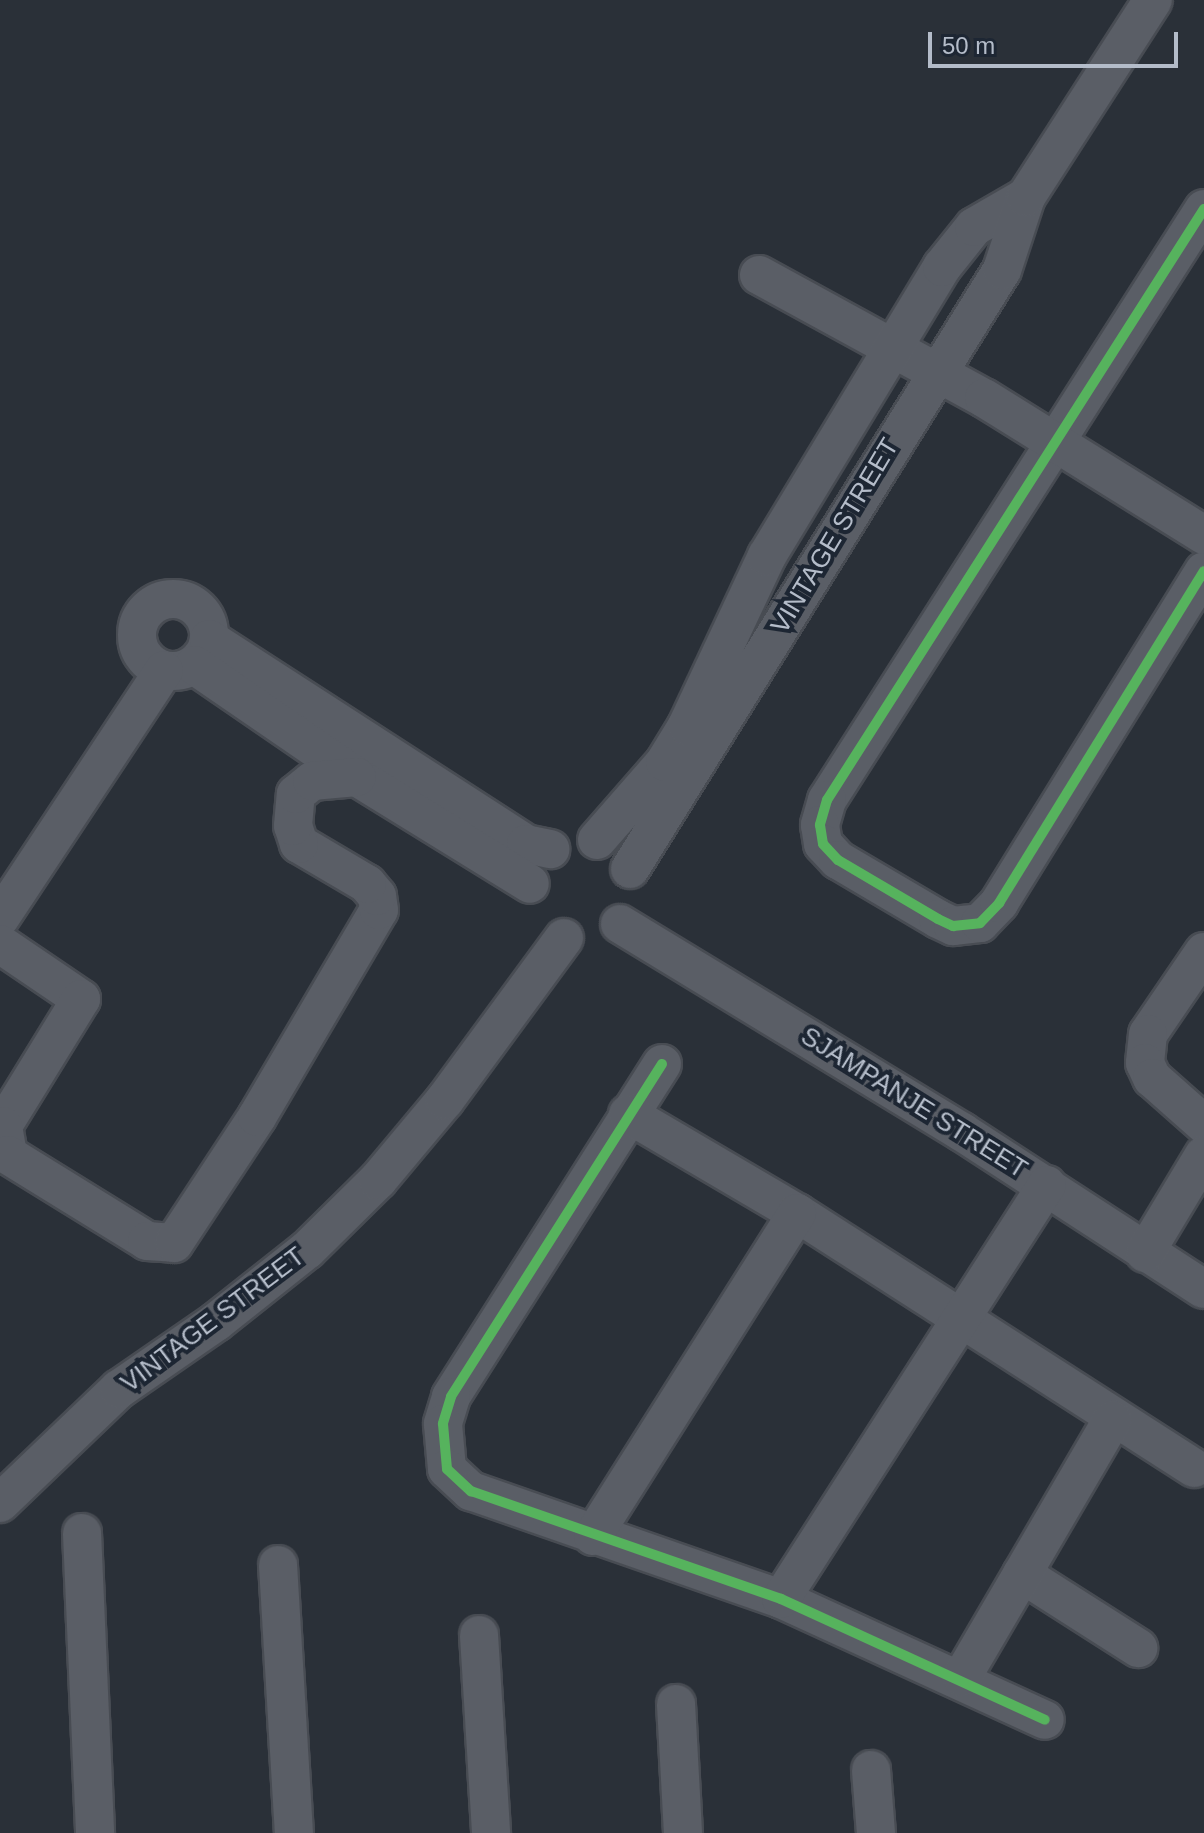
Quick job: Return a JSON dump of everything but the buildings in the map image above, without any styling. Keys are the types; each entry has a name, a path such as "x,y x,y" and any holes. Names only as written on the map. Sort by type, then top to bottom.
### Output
{"street":[{"name":"VINTAGE STREET","path":"630,869 936,371 1002,270 1026,197 1153,0"},
{"name":"VINTAGE STREET","path":"597,840 665,762 767,556 896,350 942,267 974,227 1026,197"},
{"path":"1204,209 1057,445 827,800 820,825 823,844 838,860 953,926 980,923 999,903 1204,571"},
{"path":"759,275 936,371 1204,535"},
{"path":"189,658 526,844 550,849"},
{"path":"189,658 357,777 530,884"},
{"path":"0,918 189,658"},
{"path":"0,944 81,999 3,1126 8,1155 147,1241 174,1243 257,1117 379,910 377,896 367,884 299,844 292,813 296,794 312,781 357,777"},
{"path":"574,837 597,840 621,854 630,869 632,903 620,924 598,939 564,938 538,917 530,884 534,868 550,849 574,837"},
{"name":"SJAMPANJE STREET","path":"620,924 1047,1185 1145,1253 1204,1289"},
{"name":"VINTAGE STREET","path":"0,1503 119,1389 216,1322 296,1259 378,1180 445,1100 564,938"},
{"path":"1204,952 1148,1034 1145,1063 1152,1078 1204,1124"},
{"path":"662,1064 451,1397 443,1424 447,1469 471,1491 781,1599 962,1677 1045,1720"},
{"path":"628,1114 797,1213 1112,1420 1194,1468"},
{"path":"1145,1253 1204,1155"},
{"path":"781,1599 1047,1185"},
{"path":"593,1536 797,1213"},
{"path":"962,1677 1112,1420"},
{"path":"82,1533 95,1833"},
{"path":"278,1565 294,1833"},
{"path":"1022,1574 1138,1648"},
{"path":"479,1635 491,1833"},
{"path":"676,1704 683,1833"},
{"path":"871,1770 876,1833"}],"cycle path":[{"path":"1204,209 827,800 820,825 823,844 838,860 938,919 953,926 980,923 999,903 1204,571"},
{"path":"662,1064 451,1397 443,1424 447,1469 471,1491 781,1599 1045,1720"}]}
